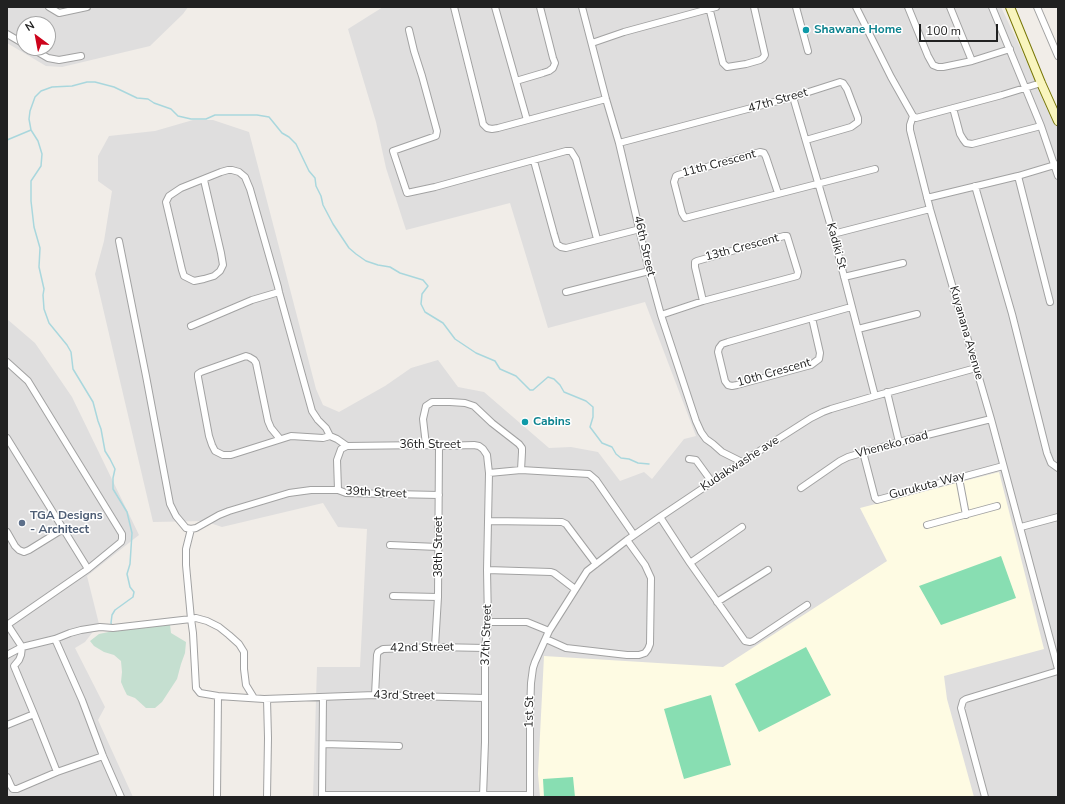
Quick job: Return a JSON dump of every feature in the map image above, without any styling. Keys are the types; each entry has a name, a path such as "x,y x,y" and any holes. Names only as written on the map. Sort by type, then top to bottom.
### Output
{"main road":[{"path":"1010,7 1058,121"}],"street":[{"path":"49,7 59,13 88,7"},
{"path":"454,7 484,124 487,128 492,129 606,99"},
{"path":"496,7 527,120"},
{"path":"516,81 549,71 554,68 554,58 540,7"},
{"name":"46th Street","path":"582,7 619,143 649,271 661,315 696,421 706,439 722,452 742,462"},
{"path":"592,43 624,32 712,7 723,63 727,67 746,64 760,60 765,55 754,7"},
{"path":"796,7 808,51"},
{"path":"856,7 891,77 913,116 916,118 1041,83"},
{"path":"908,7 933,65 944,67 1010,50"},
{"path":"950,7 972,61"},
{"path":"992,7 1057,165 1058,176"},
{"path":"1037,7 1058,56"},
{"path":"409,30 437,131 436,136 392,151 407,193 435,187 566,151 571,151 576,160 597,239"},
{"path":"7,34 16,39"},
{"path":"45,56 59,60 81,56"},
{"name":"47th Street","path":"619,143 793,97 840,82 845,85 858,118 858,122 851,127 806,140"},
{"name":"Kadiki St","path":"793,97 833,234 875,396"},
{"path":"953,108 960,134 966,143 972,144 1041,126"},
{"name":"Kuyanana Avenue","path":"913,116 910,130 927,198 1021,527 1058,670"},
{"name":"11th Crescent","path":"778,193 766,157 764,153 760,152 678,175 676,176 674,182 682,213 685,218 875,169"},
{"path":"534,160 554,234 558,244 561,247 566,248 640,229"},
{"path":"927,198 1057,165"},
{"path":"204,180 221,253 222,264 220,271 214,276 204,280 194,281 184,276 166,202 169,196 181,188 221,172 228,170 239,172 245,177 254,204 312,411 326,428 330,436"},
{"path":"1018,176 1050,302"},
{"path":"975,186 1012,314 1048,453 1051,463 1058,468"},
{"path":"833,234 930,209"},
{"name":"13th Crescent","path":"661,315 703,301 797,276 798,272 788,236 695,262 703,301"},
{"path":"119,241 170,504 176,516 186,528 191,530 229,511 289,493 311,490 338,490"},
{"path":"844,277 903,263"},
{"path":"566,292 649,271"},
{"path":"191,326 252,300 279,292"},
{"name":"10th Crescent","path":"812,318 820,353 819,359 811,365 737,385 728,385 725,381 718,352 722,344 812,318 851,307"},
{"path":"858,329 917,314"},
{"path":"280,439 271,428 268,421 254,360 246,356 198,374 209,436 215,451 223,455 231,455 291,436 323,438 330,436 337,438 348,446"},
{"path":"7,362 28,381 122,534 121,542 88,569 7,625 22,648 19,660 14,666 7,670"},
{"name":"Kudakwashe ave","path":"550,631 575,589 588,571 596,564 660,517 811,418 831,409 887,392 976,368"},
{"path":"887,392 899,442"},
{"path":"426,445 423,419 426,406 432,402 465,403 474,406 492,423 519,444 522,448 521,470"},
{"name":"Vheneko road","path":"801,488 848,457 899,442 991,419"},
{"path":"7,438 88,569"},
{"name":"36th Street","path":"348,446 474,445 483,449 487,455 489,473"},
{"name":"39th Street","path":"348,446 342,450 338,460 338,490 346,493 439,495"},
{"name":"38th Street","path":"436,647 438,597 439,446"},
{"name":"Gurukuta Way","path":"863,452 875,498 877,500 1003,466"},
{"path":"689,459 696,460 712,482"},
{"path":"489,473 521,470 589,474 596,480 634,535"},
{"name":"37th Street","path":"483,796 485,648 488,622 487,570 489,473"},
{"path":"958,478 966,514"},
{"path":"927,525 996,506"},
{"path":"1021,527 1058,516"},
{"path":"660,517 690,563 745,641 753,641 807,604"},
{"path":"489,521 562,522 566,524 596,564"},
{"path":"690,563 742,527"},
{"path":"7,532 15,546 24,552 63,529"},
{"name":"43rd Street","path":"191,530 186,549 186,565 193,632 196,688 200,693 218,696 267,699 375,695 485,698"},
{"path":"546,639 566,648 633,656 645,653 650,644 651,578 648,570 627,540"},
{"path":"390,545 438,547"},
{"path":"487,570 551,572 575,589"},
{"path":"717,602 768,570"},
{"path":"393,596 438,597"},
{"path":"7,655 22,648 87,629 100,627 113,628 196,618 207,621 219,627 239,644 244,652 246,685 254,698"},
{"path":"488,622 527,622 550,631"},
{"name":"1st St","path":"530,796 531,683 535,662 550,631"},
{"path":"55,639 82,700 103,756 121,797"},
{"name":"42nd Street","path":"375,695 378,652 383,649 436,647 485,648"},
{"path":"14,666 57,772"},
{"path":"985,797 961,708 963,701 1058,670"},
{"path":"217,797 218,696"},
{"path":"323,697 322,796 530,796"},
{"path":"267,699 268,797"},
{"path":"7,725 34,714"},
{"path":"322,744 399,746"},
{"path":"7,777 11,786 14,789 17,789 57,772 103,756"}],"shaded area":[{"path":"7,7 188,7 183,14 150,46 62,67 46,66 29,56 56,56 56,16 16,16 16,48 7,43"},
{"path":"383,7 1001,7 1058,128 1058,797 313,797 317,667 360,667 367,529 338,527 323,503 222,527 204,521 153,522 95,274 104,241 112,191 98,181 98,156 109,136 155,131 193,120 213,120 249,132 316,389 323,405 339,412 385,386 411,368 438,360 458,387 484,392 549,448 571,447 598,452 620,481 644,472 652,479 684,439 696,436 645,302 548,328 510,203 406,230 386,168 376,122 348,29"},
{"path":"7,319 35,343 72,397 139,535 87,576 99,624 85,642 75,648 105,707 98,720 133,797 7,797"},
{"path":"999,472 1044,649 944,676 947,699 974,797 540,797 538,774 544,656 723,667 887,561 860,508"}],"green space":[{"path":"1001,556 1016,598 941,625 919,586"},
{"path":"165,622 170,625 171,633 186,642 185,653 177,679 162,702 155,708 146,708 135,698 127,695 121,682 121,661 114,655 104,652 94,646 90,641 99,634"},
{"path":"806,647 831,695 759,732 735,684"},
{"path":"711,695 731,765 684,779 664,709"},
{"path":"573,777 575,797 544,797 543,779"}],"waterway":[{"path":"112,626 112,615 115,610 133,597 134,592 130,587 127,574 130,564 132,533 127,512 113,489 115,469 105,451 101,429 93,402 73,369 71,352 49,323 44,309 44,289 39,267 40,248 34,227 31,201 31,181 41,166 42,154 38,141 31,130 29,119 30,111 35,97 41,91 52,87 72,86 87,82 95,82 114,87 137,98 148,99 154,103 171,109 178,116 191,119 206,119 215,115 257,115 269,117 282,133 296,144 309,171 315,178 316,186 321,196 323,205 333,224 349,248 366,261 390,267 400,273 423,280 428,286 422,294 421,304 425,312 443,323 455,339 476,353 495,361 500,369 516,376 530,390 533,390 548,377 554,379 564,392 586,401 593,407 593,417 590,427 602,443 612,447 616,454 621,458 629,459 638,463 649,464"},
{"path":"7,140 31,130"}],"place":[{"name":"Shawane Home","path":"806,30"},
{"name":"Cabins","path":"525,422"},
{"name":"TGA Designs - Architect","path":"22,523"}]}
